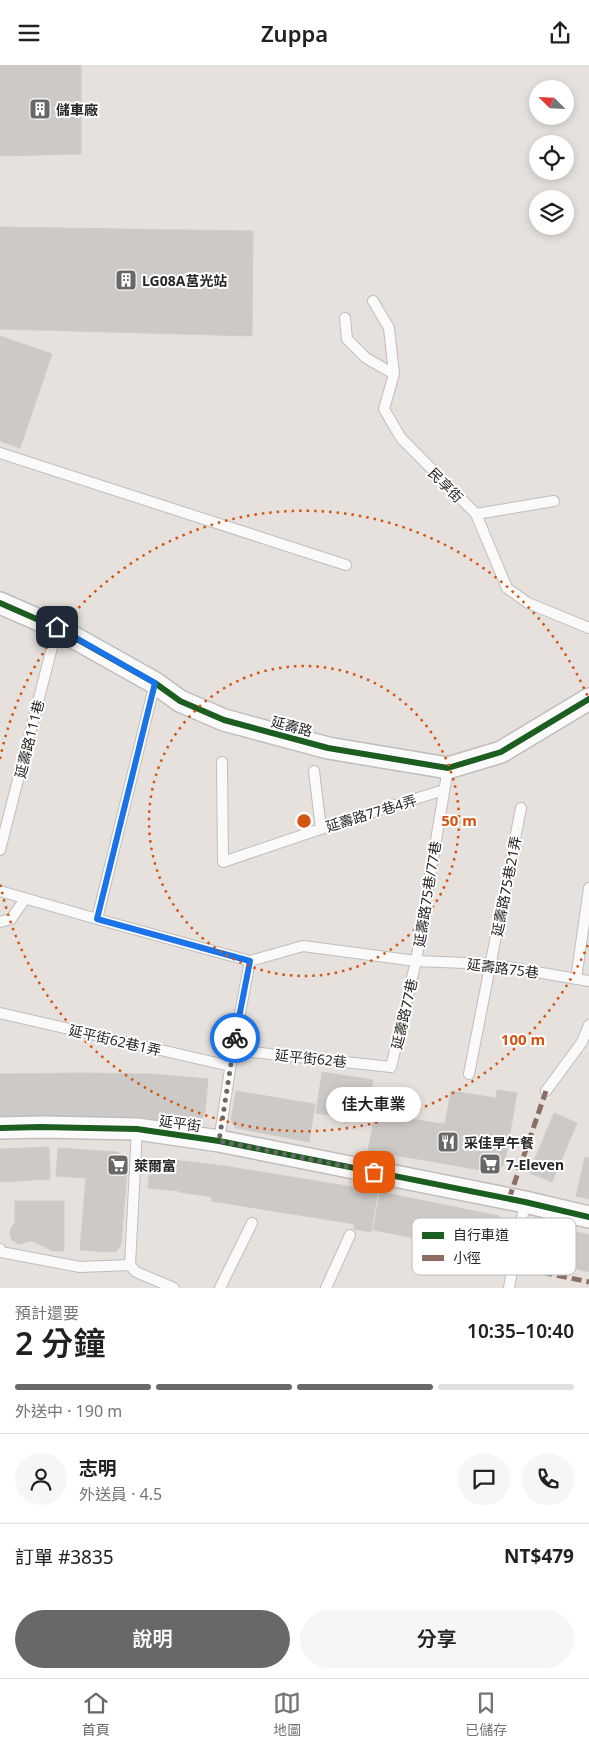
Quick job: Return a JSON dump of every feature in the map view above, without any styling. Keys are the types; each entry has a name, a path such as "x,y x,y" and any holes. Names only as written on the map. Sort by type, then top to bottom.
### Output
{"street":[{"name":"延壽路","path":"0,603 57,627 155,683 180,701 224,720 328,748 448,768 501,752 589,699"},
{"name":"延平街","path":"0,1128 137,1129 219,1141 525,1202 589,1217"}],"lane":[{"name":"民享街","path":"373,301 389,328 394,373 384,409 401,439 476,514 507,588 528,603 589,628"},
{"path":"345,318 347,339 366,358 394,373"},
{"path":"0,453 346,565"},
{"path":"476,514 554,501"},
{"name":"延壽路111巷","path":"0,850 57,627"},
{"path":"97,919 155,683"},
{"name":"延壽路77巷4弄","path":"222,762 223,862 444,791"},
{"name":"延壽路75巷/77巷","path":"416,961 448,768"},
{"path":"314,771 321,829"},
{"name":"延壽路75巷21弄","path":"469,1074 522,808"},
{"path":"576,979 589,888"},
{"path":"0,891 250,961 230,1066 219,1141"},
{"path":"0,922 12,919 25,899"},
{"name":"延壽路75巷","path":"250,961 303,946 416,961 490,964 589,981"},
{"name":"延壽路77巷","path":"391,1067 416,961"},
{"name":"延平街62巷1弄","path":"0,1013 230,1066"},
{"path":"546,1091 582,1042 589,1025"},
{"name":"延平街62巷","path":"233,1050 391,1067"},
{"path":"130,1265 137,1129"},
{"path":"522,1218 525,1202"},
{"path":"220,1288 252,1223"},
{"path":"326,1288 350,1235"},
{"path":"0,1249 1,1252 80,1267 130,1265 136,1271 174,1288"},
{"path":"509,1288 511,1275"}],"building":[{"name":"儲車廠","path":"0,65 81,65 81,154 0,156"},
{"name":"LG08A莒光站","path":"0,227 253,231 252,336 0,329"},
{"path":"0,336 52,354 20,448 0,441"},
{"path":"322,1072 373,1080 367,1121 355,1119 346,1123 336,1116 316,1113"},
{"path":"0,1074 152,1074 208,1079 205,1112 201,1121 193,1124 0,1117"},
{"path":"497,1090 517,1093 505,1162 502,1167 497,1171 491,1172 436,1162 451,1091 496,1098"},
{"path":"236,1091 315,1104 309,1142 236,1128 231,1119"},
{"path":"375,1113 442,1124 436,1162 368,1151"},
{"path":"554,1113 577,1123 552,1182 529,1173"},
{"path":"49,1147 50,1179 0,1182 0,1149"},
{"path":"58,1148 117,1152 126,1156 128,1160 121,1244 117,1251 80,1250 86,1178 56,1176"},
{"path":"585,1157 589,1158 589,1199 576,1196"},
{"path":"158,1159 182,1161 179,1191 148,1188 150,1167"},
{"path":"183,1161 378,1191 371,1232 354,1229 354,1224 211,1201 212,1197 179,1192"},
{"path":"380,1192 499,1216 500,1218 412,1218 412,1238 373,1230"},
{"path":"15,1201 64,1201 64,1251 53,1251 32,1241 18,1244 12,1240 10,1234 15,1222"},
{"path":"576,1232 589,1235 589,1272 576,1269"}],"marked path":[{"path":"509,1199 546,1091"},
{"path":"556,1275 589,1282"}],"cycle path":[{"path":"0,603 57,628 155,683 180,701 224,720 328,748 448,768 501,752 589,699"},
{"path":"0,1128 137,1129 219,1141 525,1202 589,1217"}],"way so far":[{"path":"235,1038 219,1141 374,1172"}],"place":[{"name":"儲車廠","path":"40,109"},
{"name":"LG08A莒光站","path":"126,280"},
{"name":"采佳早午餐","path":"448,1142"},
{"name":"7-Eleven","path":"490,1164"},
{"name":"萊爾富","path":"118,1165"},
{"name":"佳大車業","path":"374,1172"}],"route":[{"path":"57,627 155,683 97,919 250,961 235,1038"}]}
